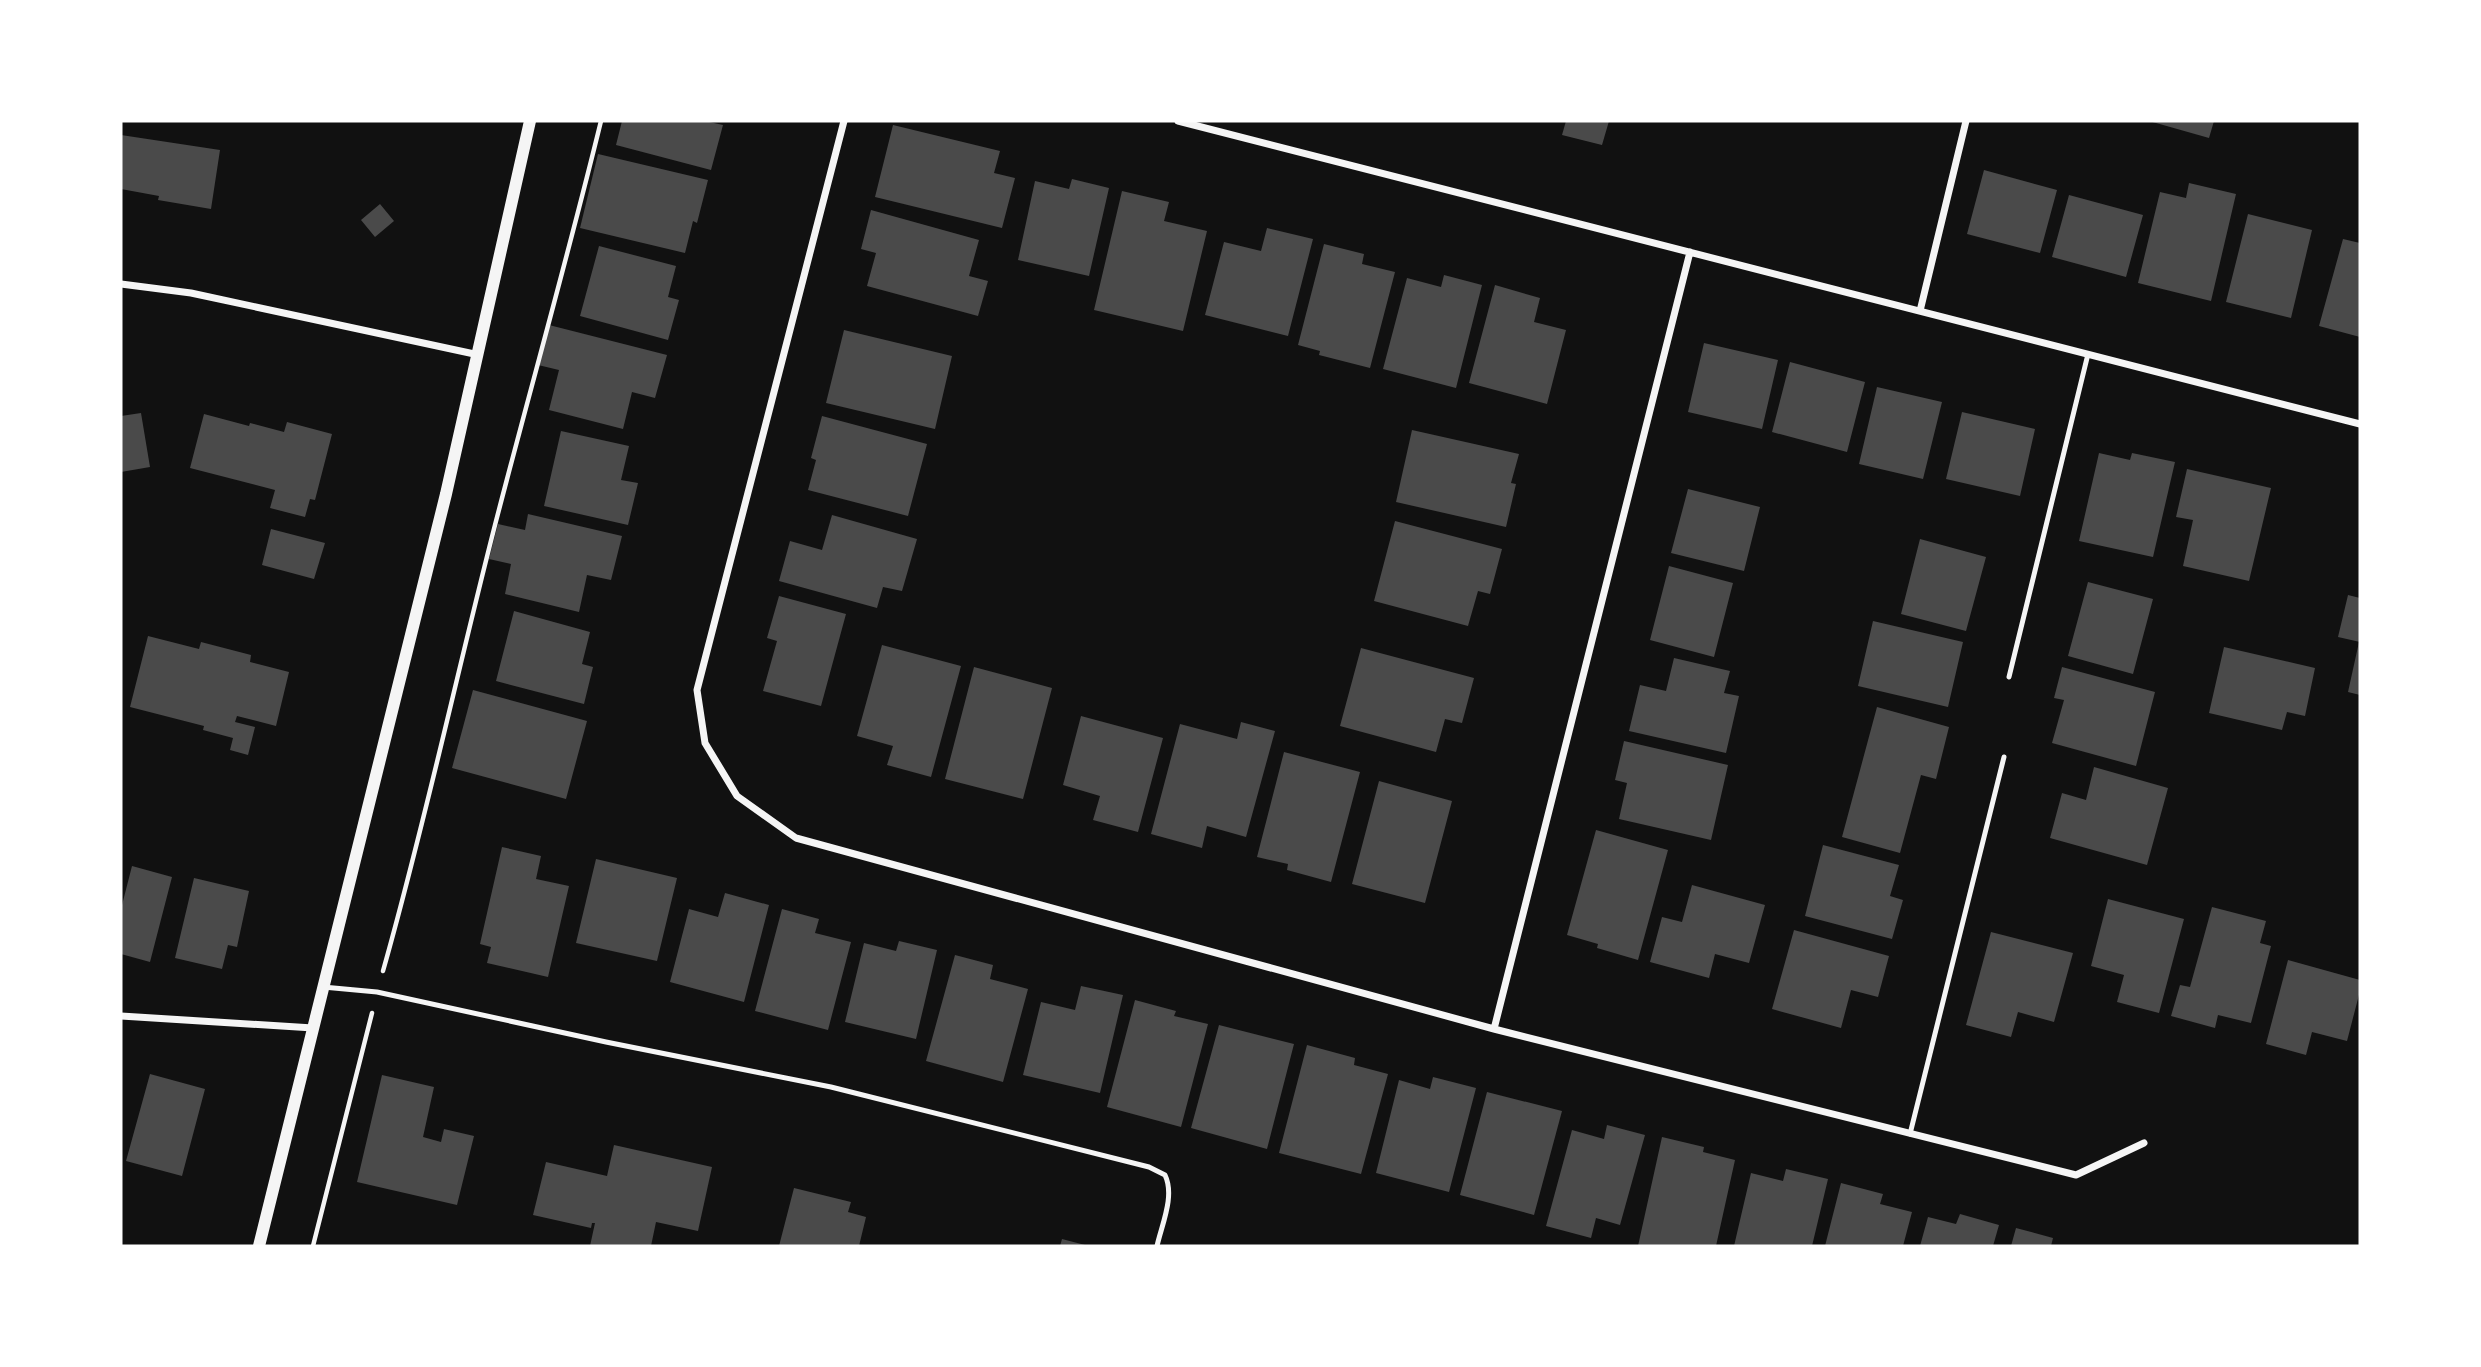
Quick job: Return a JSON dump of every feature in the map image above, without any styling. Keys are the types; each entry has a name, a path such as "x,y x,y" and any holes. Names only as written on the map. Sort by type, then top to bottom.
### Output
{"street":[{"path":"259,1246 479,355 530,121"},
{"path":"844,121 697,690 705,743 737,796 796,838 1494,1030 2076,1175 2144,1143"},
{"path":"1178,121 2360,424"},
{"path":"1920,311 1966,121"},
{"path":"1494,1030 1689,252"},
{"path":"121,285 191,293 479,355"},
{"path":"121,1016 313,1028"}],"lane":[{"path":"2009,677 2088,354"},
{"path":"1910,1134 2004,757"},
{"path":"323,987 377,992 831,1087 1149,1167 1165,1175 1169,1184 1169,1196 1157,1246"}],"path":[{"path":"313,1246 405,892 495,524 601,121"}],"building":[{"path":"622,121 705,121 723,125 711,170 616,145"},
{"path":"1566,121 1609,121 1602,145 1562,135"},
{"path":"2149,121 2214,121 2209,138"},
{"path":"893,125 1000,151 994,173 1015,178 1002,228 875,197"},
{"path":"121,135 220,150 211,209 158,200 159,196 121,189"},
{"path":"598,154 708,180 697,223 693,221 685,253 580,228"},
{"path":"1984,170 2057,190 2040,253 1967,234"},
{"path":"1072,179 1109,188 1089,276 1018,260 1035,181 1069,189"},
{"path":"2189,183 2236,194 2211,301 2138,283 2160,192 2186,198"},
{"path":"1122,191 1169,202 1164,221 1207,231 1183,331 1094,310"},
{"path":"2069,195 2143,215 2126,277 2052,257"},
{"path":"380,204 394,221 375,237 361,220"},
{"path":"871,210 979,240 969,276 988,281 978,316 867,286 876,253 861,249"},
{"path":"2248,214 2312,230 2291,318 2226,302"},
{"path":"1267,228 1313,239 1288,336 1205,315 1224,242 1261,251"},
{"path":"2343,239 2360,243 2360,337 2319,326"},
{"path":"1324,244 1364,254 1362,264 1395,272 1370,368 1319,355 1320,351 1298,345"},
{"path":"599,246 676,266 668,297 679,300 668,340 580,316"},
{"path":"1444,275 1482,285 1456,388 1383,369 1407,278 1441,287"},
{"path":"1495,285 1540,298 1534,322 1566,330 1547,404 1469,383"},
{"path":"549,325 667,355 655,398 632,392 623,429 549,410 559,370 538,365"},
{"path":"844,330 952,356 935,429 826,403"},
{"path":"1704,343 1778,360 1762,429 1688,412"},
{"path":"1790,362 1865,382 1847,452 1772,432"},
{"path":"1877,387 1942,402 1923,479 1859,464"},
{"path":"1962,412 2035,429 2020,496 1946,479"},
{"path":"141,413 150,467 121,472 121,416"},
{"path":"204,414 284,432 287,422 332,434 315,500 310,499 305,517 270,508 275,490 190,468"},
{"path":"822,416 927,444 908,516 808,490 816,460 811,458"},
{"path":"1412,430 1519,454 1511,483 1516,484 1506,527 1396,502"},
{"path":"561,431 629,446 621,480 638,483 628,525 544,506"},
{"path":"2099,453 2130,460 2132,453 2175,462 2153,557 2079,541"},
{"path":"2187,469 2271,488 2249,581 2183,566 2193,520 2176,517"},
{"path":"1688,489 1760,507 1744,571 1671,553"},
{"path":"528,514 622,536 611,580 587,575 579,612 505,594 511,564 489,559 498,524 525,530"},
{"path":"832,515 917,539 902,591 883,587 877,608 779,581 790,541 822,550"},
{"path":"1395,521 1502,549 1490,594 1478,591 1468,626 1374,601"},
{"path":"271,529 325,543 314,579 262,565"},
{"path":"1920,539 1986,557 1966,631 1901,614"},
{"path":"1669,566 1733,583 1714,657 1650,640"},
{"path":"2088,582 2153,599 2133,674 2068,656"},
{"path":"2348,595 2360,598 2360,642 2338,637"},
{"path":"779,596 846,614 821,706 763,691 777,641 767,638"},
{"path":"514,611 590,632 582,664 593,667 584,704 496,681"},
{"path":"1873,621 1963,642 1948,707 1858,686"},
{"path":"148,636 199,649 201,642 251,655 250,662 289,672 276,726 237,716 235,722 255,727 248,755 230,750 233,738 203,730 204,726 130,707"},
{"path":"2360,642 2360,695 2348,692"},
{"path":"882,645 961,666 931,777 887,765 893,746 857,736"},
{"path":"2224,647 2315,668 2305,716 2287,712 2282,730 2209,713"},
{"path":"1361,648 1474,678 1462,723 1445,719 1436,752 1340,726"},
{"path":"1674,658 1730,671 1724,693 1739,696 1726,753 1629,731 1640,685 1666,691"},
{"path":"974,667 1052,688 1023,799 945,779"},
{"path":"2062,667 2155,692 2136,766 2052,743 2064,700 2054,698"},
{"path":"473,690 587,721 566,799 452,768"},
{"path":"1877,707 1949,727 1936,779 1921,775 1900,853 1842,837"},
{"path":"1081,716 1163,738 1138,832 1093,820 1100,796 1063,785"},
{"path":"1241,722 1275,731 1246,837 1207,826 1202,848 1151,834 1180,724 1237,739"},
{"path":"1624,741 1728,765 1711,840 1619,819 1627,783 1615,780"},
{"path":"1284,752 1360,772 1331,882 1287,870 1288,864 1257,857"},
{"path":"2094,767 2168,788 2147,865 2050,838 2062,793 2086,800"},
{"path":"1379,781 1452,801 1425,903 1352,884"},
{"path":"1596,830 1668,850 1638,960 1597,948 1598,944 1567,935"},
{"path":"1823,845 1899,865 1890,896 1903,900 1892,939 1805,916"},
{"path":"502,847 541,856 536,879 569,886 548,977 487,963 491,947 480,944"},
{"path":"596,859 677,878 657,961 576,943"},
{"path":"132,866 172,877 150,962 121,954 121,909"},
{"path":"194,878 249,891 237,947 228,945 222,969 175,958"},
{"path":"1692,885 1765,905 1749,963 1715,954 1709,978 1650,962 1662,917 1682,922"},
{"path":"725,893 769,905 744,1002 670,982 689,909 718,917"},
{"path":"2108,899 2184,919 2159,1013 2117,1002 2124,975 2091,966"},
{"path":"2212,907 2266,921 2260,943 2271,946 2251,1023 2218,1015 2215,1028 2171,1016 2180,985 2190,987"},
{"path":"782,909 819,919 815,933 851,942 828,1030 755,1011"},
{"path":"1794,930 1889,956 1878,997 1851,990 1841,1028 1772,1009"},
{"path":"1991,932 2073,953 2054,1022 2018,1012 2011,1037 1966,1025"},
{"path":"899,941 937,950 916,1039 845,1022 864,943 896,951"},
{"path":"955,955 993,965 990,979 1028,989 1003,1082 926,1061"},
{"path":"2288,960 2360,980 2360,991 2347,1041 2312,1032 2306,1055 2266,1044"},
{"path":"1081,986 1123,995 1100,1093 1023,1075 1041,1002 1075,1010"},
{"path":"1135,1000 1176,1011 1174,1016 1208,1024 1181,1127 1107,1107"},
{"path":"1219,1025 1294,1044 1267,1149 1191,1128"},
{"path":"1307,1045 1355,1058 1354,1065 1388,1074 1361,1174 1279,1153"},
{"path":"150,1074 205,1089 182,1176 126,1161"},
{"path":"382,1075 434,1087 423,1137 441,1142 444,1129 474,1136 457,1205 357,1182"},
{"path":"1433,1077 1476,1088 1449,1192 1376,1173 1399,1080 1430,1089"},
{"path":"1487,1092 1562,1111 1534,1215 1460,1195"},
{"path":"1607,1125 1645,1135 1620,1225 1596,1218 1591,1238 1546,1226 1572,1130 1604,1139"},
{"path":"1662,1137 1704,1147 1703,1152 1735,1160 1716,1246 1638,1246"},
{"path":"614,1145 712,1167 698,1231 656,1222 651,1246 590,1246 595,1223 592,1223 591,1228 533,1215 546,1162 607,1176"},
{"path":"1786,1169 1828,1179 1812,1246 1734,1246 1751,1173 1783,1181"},
{"path":"1841,1183 1883,1194 1880,1204 1912,1212 1903,1246 1825,1246"},
{"path":"794,1188 851,1202 848,1212 866,1217 859,1246 779,1246"},
{"path":"1960,1214 1999,1225 1993,1246 1920,1246 1928,1217 1956,1224"},
{"path":"2016,1228 2053,1238 2051,1246 2011,1246"},
{"path":"1062,1239 1085,1245 1060,1246"}]}
